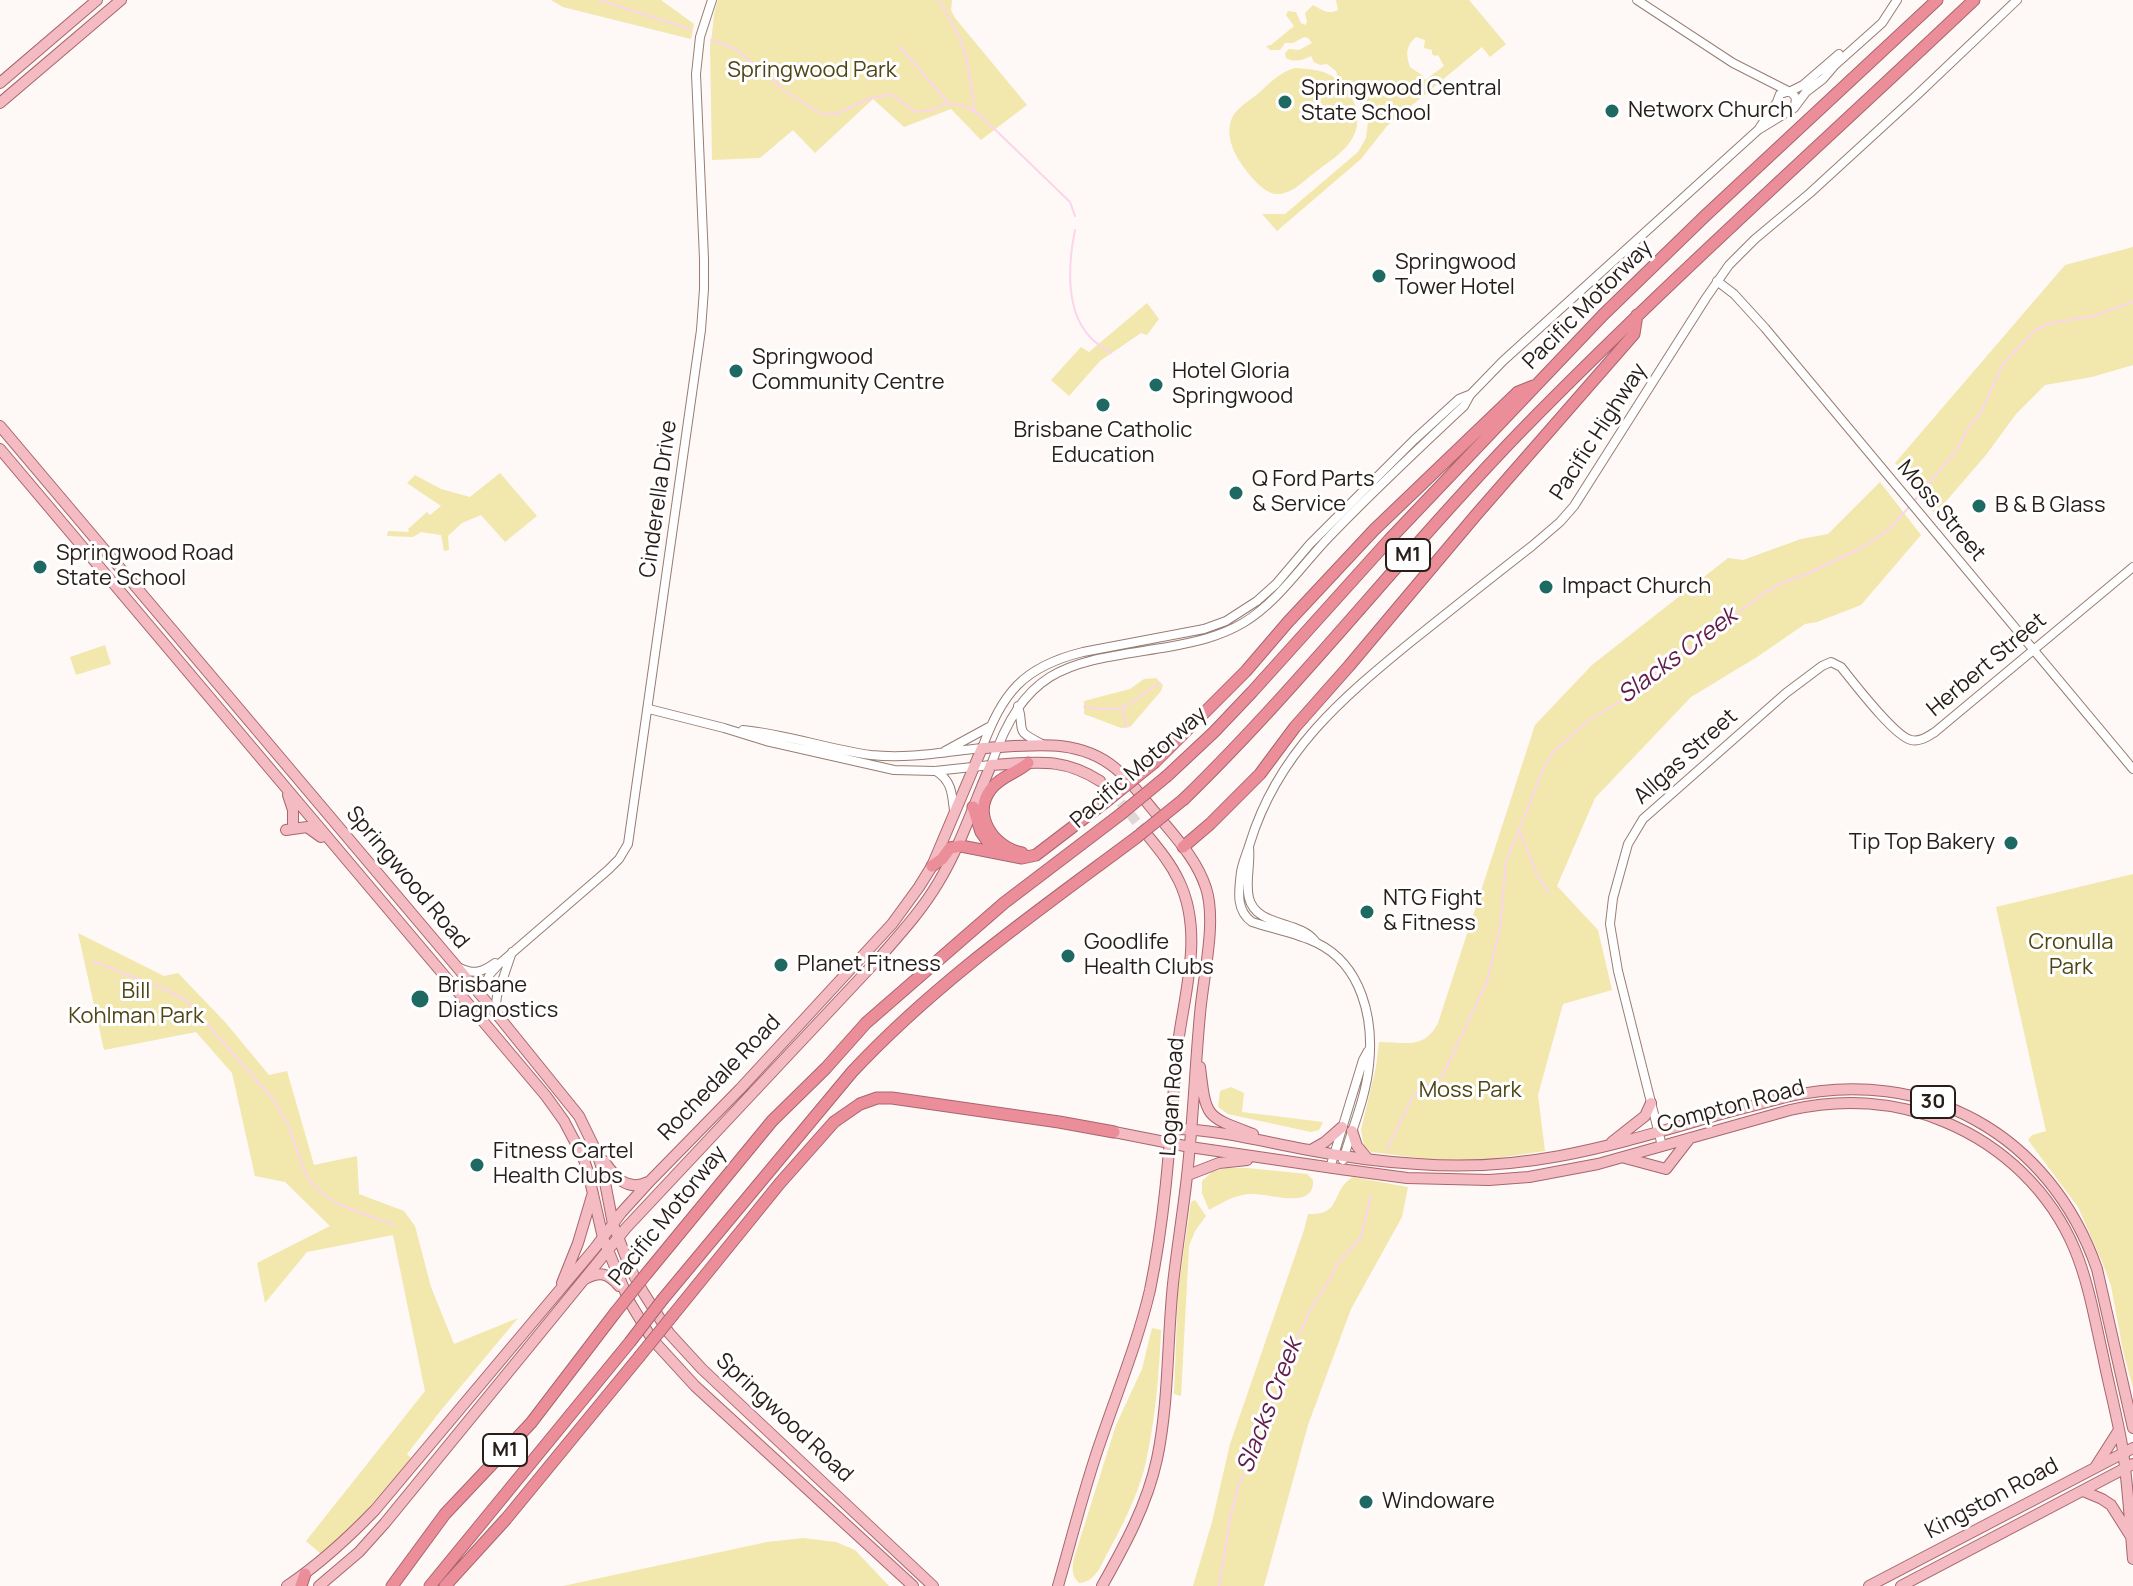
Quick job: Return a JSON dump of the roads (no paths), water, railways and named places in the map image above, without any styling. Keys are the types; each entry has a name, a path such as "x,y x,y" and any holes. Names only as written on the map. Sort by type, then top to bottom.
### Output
{"highway":[{"name":"Pacific Motorway","path":"392,1586 445,1514 531,1423 615,1313 772,1121 866,1023 1004,903 1167,776 1214,732 1389,540 1603,315 1937,0"},
{"name":"Pacific Motorway","path":"430,1586 663,1299 880,1042 969,964 1184,799 1238,746 1520,432 1637,315 1974,0"},
{"path":"1183,847 1260,774 1295,727 1634,334 1637,315"},
{"path":"932,866 955,847 965,846 1022,858 1036,855 1108,800 1155,762 1246,671 1374,530 1518,392 1537,385"},
{"path":"1028,763 1004,777 990,790 984,806 985,823 995,838 1021,853 1053,842"},
{"path":"973,807 981,832 995,852"},
{"path":"445,1586 506,1519 804,1155 834,1122 860,1104 877,1098 892,1098 1114,1132"}],"main road":[{"path":"0,83 97,0"},
{"path":"1,99 121,0"},
{"path":"0,71 16,70"},
{"name":"Springwood Road","path":"0,426 495,1012 579,1116 603,1172 617,1238 643,1292 669,1333 728,1395 933,1586"},
{"name":"Springwood Road","path":"0,449 546,1096 564,1121 583,1157 603,1238 629,1301 652,1339 678,1369 909,1582"},
{"name":"Logan Road","path":"982,748 1060,745 1080,749 1110,764 1127,779 1183,847 1200,874 1210,905 1188,1175 1173,1282 1156,1461 1137,1521 1102,1586"},
{"name":"Rochedale Road","path":"287,1586 303,1580 375,1510 650,1181 888,929 932,866 982,748"},
{"path":"991,765 1054,762 1079,769 1100,781"},
{"name":"Rochedale Road","path":"319,1586 359,1552 385,1523 617,1238 899,936 927,902 939,882 991,765"},
{"path":"284,785 293,810 289,827 311,828 336,847"},
{"name":"Logan Road","path":"1058,1586 1100,1444 1144,1312 1162,1220 1176,1058 1192,942 1190,917 1178,879 1164,856 1141,834"},
{"path":"1164,856 1183,847"},
{"path":"475,1011 480,995"},
{"path":"1197,1041 1204,1098 1211,1115 1221,1122 1277,1143"},
{"name":"Compton Road","path":"1172,1129 1417,1164 1489,1165 1529,1162 1604,1148 1786,1097 1837,1088 1873,1089 1928,1100 1977,1121 2007,1141 2037,1167 2063,1199 2077,1222 2097,1269 2129,1396 2133,1428"},
{"path":"1604,1148 1641,1120 1651,1103"},
{"name":"Compton Road","path":"1114,1132 1170,1144 1335,1169 1407,1178 1489,1180 1529,1177 1623,1158 1806,1107 1858,1103 1896,1106 1933,1116 1964,1130 2022,1173 2062,1224 2076,1252 2089,1294 2119,1430 2128,1450 2133,1559"},
{"path":"1311,1150 1347,1129 1367,1158"},
{"path":"1623,1158 1666,1169 1690,1138"},
{"path":"597,1153 622,1182 643,1185 650,1181"},
{"path":"1188,1175 1219,1163 1258,1158"},
{"path":"558,1292 578,1243 593,1193"},
{"path":"583,1279 597,1274 607,1275 629,1301"},
{"path":"2095,1467 2119,1430"},
{"name":"Kingston Road","path":"1869,1586 2128,1450"},
{"name":"Kingston Road","path":"1901,1586 2129,1466"},
{"path":"2083,1491 2111,1505 2131,1536"},
{"path":"834,1512 843,1501"},
{"path":"899,1554 912,1575 909,1582"}],"street":[{"name":"Cinderella Drive","path":"512,952 608,870 628,844 701,330 704,259 696,74 700,37 712,0"},
{"path":"1637,0 1733,63 1788,92 1796,98 1793,108"},
{"path":"649,709 766,741 882,767 935,771 991,765 1018,706 1043,681 1061,670 1207,639 1239,626 1283,589 1350,515 1464,406 1470,395 1503,361 1758,130 1793,108 1806,92 1882,23 1894,0"},
{"path":"1758,130 1781,93 1803,85 1871,26 1894,0"},
{"name":"Pacific Highway","path":"1242,896 1243,858 1272,790 1294,756 1326,717 1353,689 1560,522 1574,506 1717,281 1743,250 1821,183 2017,0"},
{"path":"1757,77 1782,110 1793,108"},
{"name":"Moss Street","path":"1717,281 1734,294 1765,328 2133,769"},
{"path":"724,728 771,732 869,755 911,756 982,748 996,712 1009,694 1031,673 1049,663 1083,652 1204,629 1226,621 1257,601 1414,440 1459,399 1470,395"},
{"name":"Herbert Street","path":"1831,662 1841,667 1895,730 1909,740 1922,740 2133,567"},
{"name":"Allgas Street","path":"1662,1146 1618,971 1610,924 1614,895 1632,835 1643,819 1664,799 1786,693 1831,662"},
{"path":"1018,706 1020,728 1028,737 1042,744"},
{"path":"943,753 990,727"},
{"path":"935,771 951,787 954,814"},
{"path":"1242,896 1240,907 1253,923 1316,942"},
{"path":"1242,896 1259,914 1305,931 1333,953 1349,971 1366,1007 1369,1050 1363,1060 1335,1169"},
{"path":"456,966 475,974 512,952"},
{"path":"480,995 495,967 512,952"},
{"path":"495,1012 497,996 512,952"}],"waterway":[{"path":"599,0 690,29"},
{"path":"939,0 960,38 967,60 975,112"},
{"path":"711,40 736,49 784,90 821,114 836,114 873,97 893,95 915,112 947,104 962,105 979,114 1070,202 1075,216"},
{"path":"900,47 949,104"},
{"path":"1075,230 1070,272 1077,315 1091,338 1111,353"},
{"name":"Slacks Creek","path":"1914,501 1956,451 1980,414 2003,364 2035,330 2052,323 2094,316 2133,302"},
{"name":"Slacks Creek","path":"1387,1149 1414,1094 1442,1077 1487,981 1500,928 1506,862 1545,765 1555,750 1590,719 1633,694 1673,657 1698,643 1764,593 1867,545 1890,528 1910,506"},
{"path":"1084,707 1120,708 1160,683"},
{"path":"1123,709 1126,727"},
{"path":"1519,830 1536,872 1549,893"},
{"path":"93,961 186,1000 273,1099 287,1122 306,1175 314,1185 334,1201 394,1225"},
{"name":"Slacks Creek","path":"1219,1586 1238,1487 1266,1429 1286,1353 1338,1263 1361,1237 1371,1195"}],"tunnel":[{"path":"1100,781 1144,831"}],"place":[{"name":"Springwood Central State School","path":"1285,102"},
{"name":"Networx Church","path":"1612,111"},
{"name":"Springwood Tower Hotel","path":"1379,276"},
{"name":"Springwood Community Centre","path":"736,371"},
{"name":"Hotel Gloria Springwood","path":"1156,385"},
{"name":"Brisbane Catholic Education","path":"1103,405"},
{"name":"Q Ford Parts & Service","path":"1236,493"},
{"name":"B & B Glass","path":"1979,506"},
{"name":"Springwood Road State School","path":"40,567"},
{"name":"Impact Church","path":"1546,587"},
{"name":"Tip Top Bakery","path":"2011,843"},
{"name":"NTG Fight & Fitness","path":"1367,912"},
{"name":"Goodlife Health Clubs","path":"1068,956"},
{"name":"Planet Fitness","path":"781,965"},
{"name":"Brisbane Diagnostics","path":"420,999"},
{"name":"Fitness Cartel Health Clubs","path":"477,1165"},
{"name":"Windoware","path":"1366,1502"}],"park label":[{"name":"Springwood Park","path":"812,71"},
{"name":"Cronulla Park","path":"2071,956"},
{"name":"Bill Kohlman Park","path":"136,1004"},
{"name":"Moss Park","path":"1470,1091"}]}
